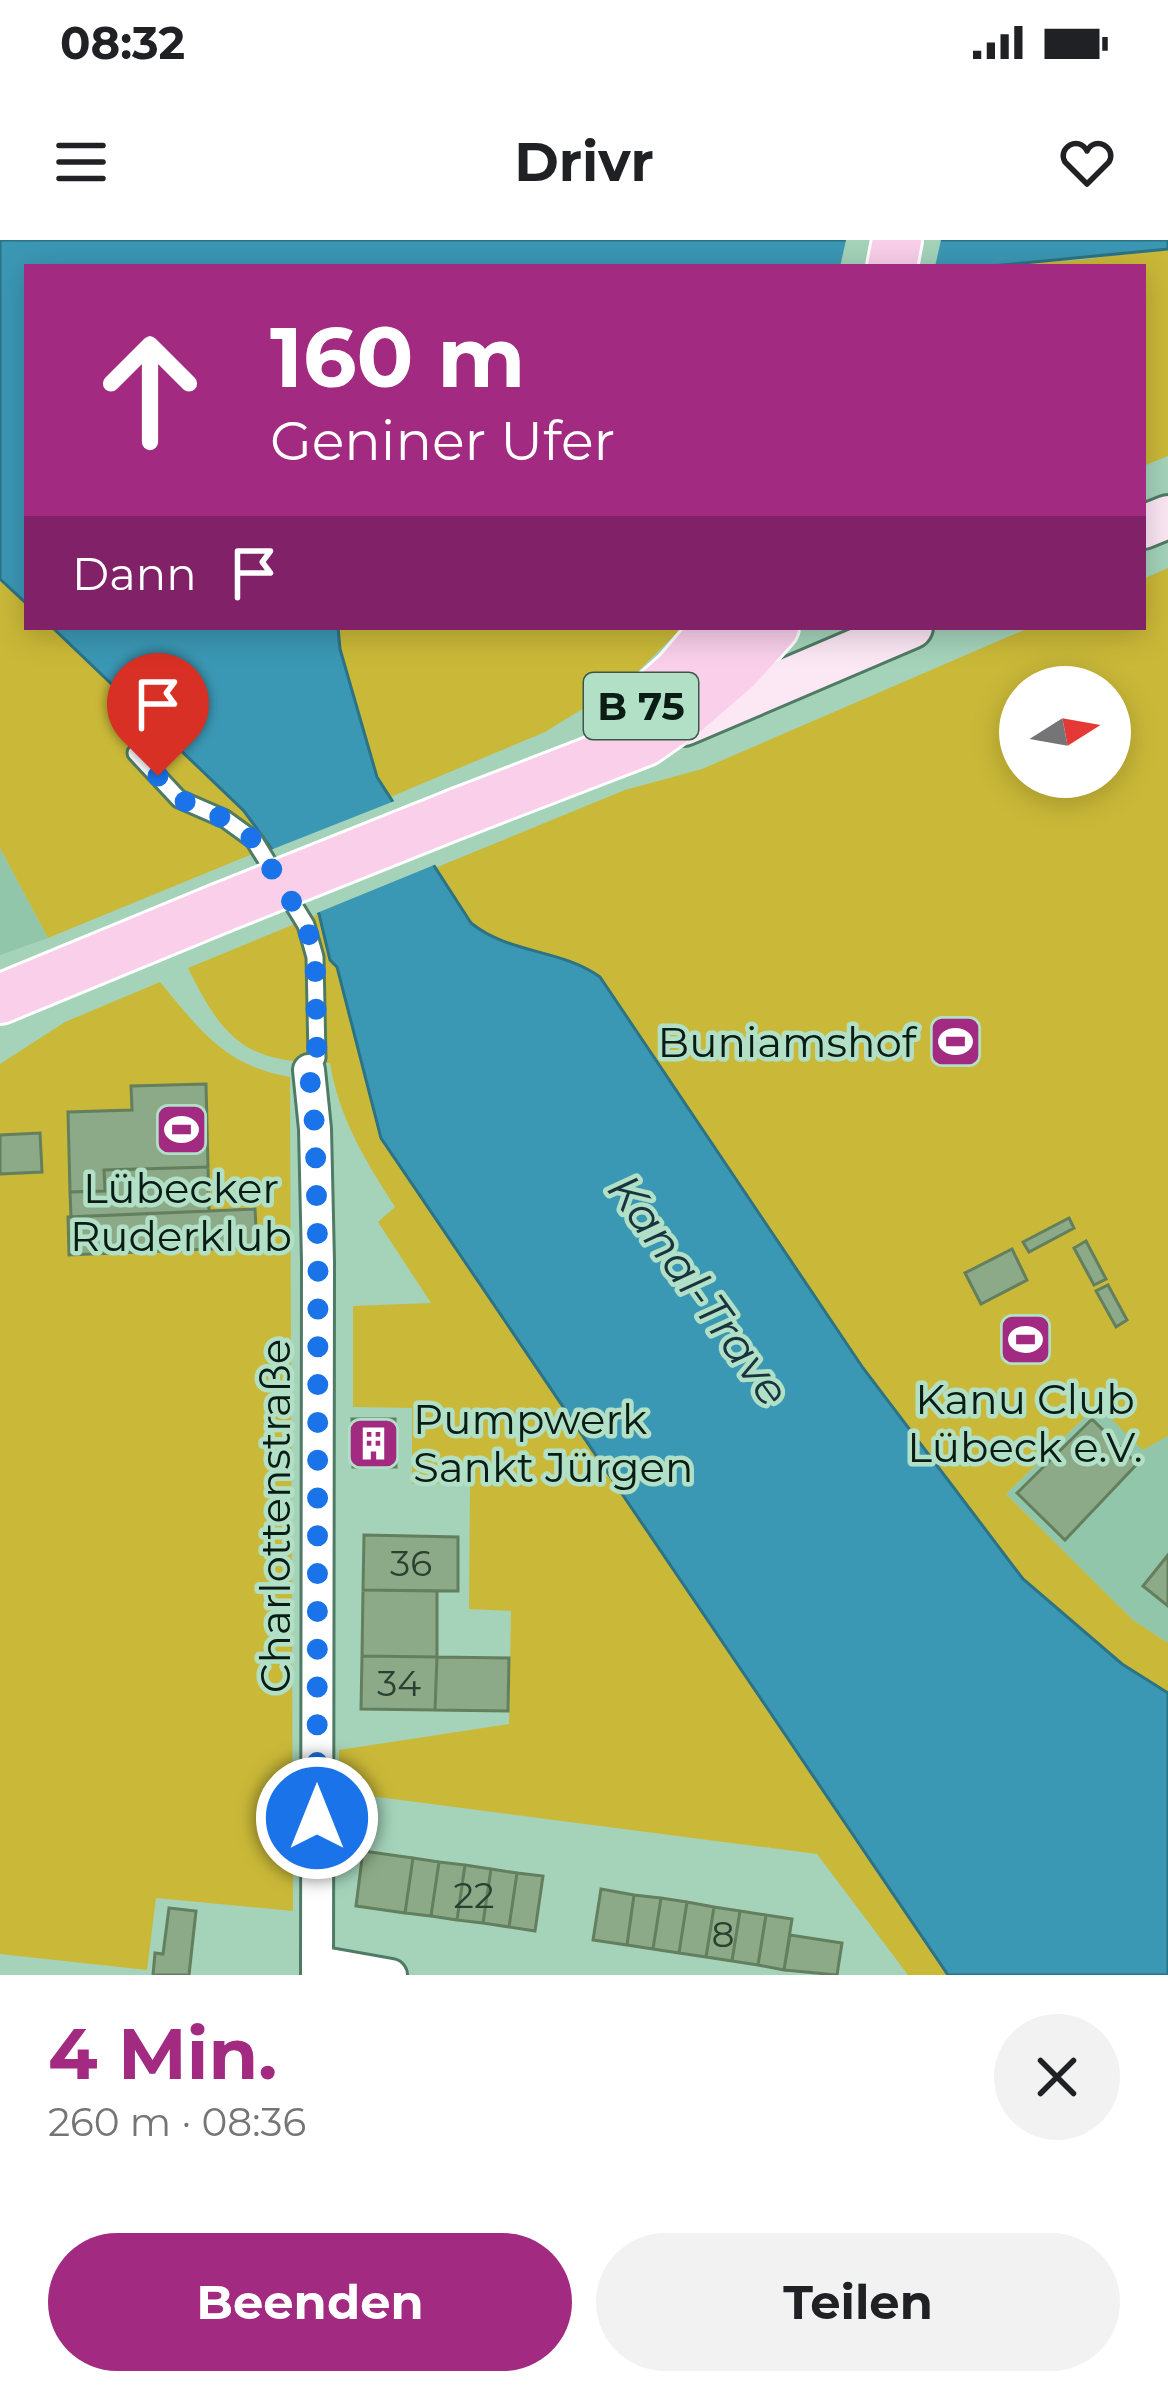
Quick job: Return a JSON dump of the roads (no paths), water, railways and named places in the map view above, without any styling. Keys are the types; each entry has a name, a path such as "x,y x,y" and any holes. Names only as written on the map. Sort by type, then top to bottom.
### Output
{"main road":[{"name":"B 75","path":"556,775 662,687 714,630"},
{"name":"B 75","path":"0,1000 645,741 738,667 771,630"},
{"path":"645,741 904,630"}],"street":[{"name":"Charlottenstraße","path":"309,1070 315,1129 317,1968"},
{"path":"317,1968 392,1975"}],"lane":[{"path":"136,753 179,799 225,819 254,840 306,925 315,956 317,1058 309,1070"}],"water":[{"path":"0,240 1168,240 1168,249 1013,264 24,264 24,601 0,579"},
{"name":"Kanal-Trave","path":"55,630 338,630 377,777 471,923 502,941 569,961 600,977 863,1368 1023,1579 1122,1664 1168,1693 1168,1975 948,1975 381,1138 319,914 244,811"}],"place":[{"name":"Buniamshof","path":"955,1042"},
{"name":"Lübecker Ruderklub","path":"181,1129"},
{"name":"Kanu Club Lübeck e.V.","path":"1025,1340"},
{"name":"Pumpwerk Sankt Jürgen","path":"374,1443"}]}
